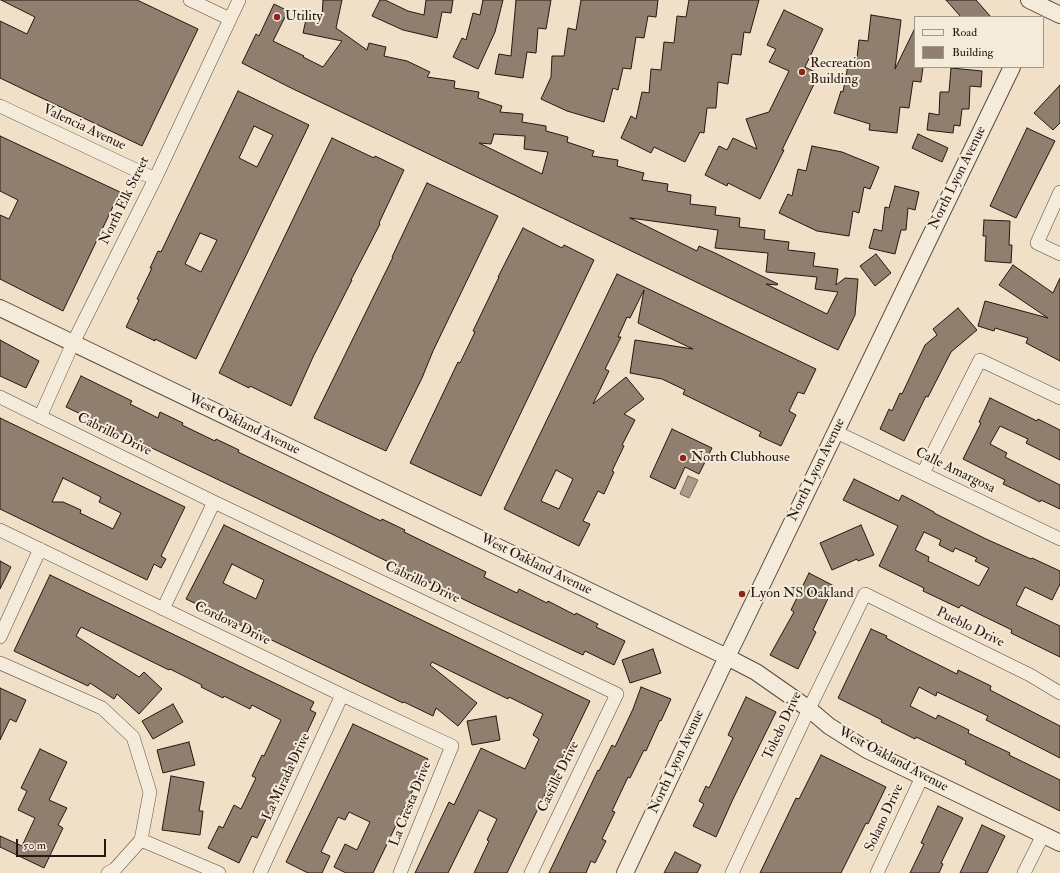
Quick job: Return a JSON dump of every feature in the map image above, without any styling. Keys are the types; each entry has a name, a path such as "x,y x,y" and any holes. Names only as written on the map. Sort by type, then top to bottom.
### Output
{"street":[{"path":"190,0 230,19"},
{"name":"North Elk Street","path":"40,417 73,343 155,179 239,0"},
{"path":"1038,6 1060,15"},
{"name":"North Lyon Avenue","path":"625,873 727,656 1012,68"},
{"name":"Valencia Avenue","path":"0,106 155,179"},
{"path":"1060,192 1037,243 1060,254"},
{"name":"West Oakland Avenue","path":"0,308 727,656 756,672 809,709 828,726 866,750 1060,843"},
{"path":"923,473 980,360 1060,398"},
{"name":"Cabrillo Drive","path":"0,397 214,502 617,694"},
{"name":"Calle Amargosa","path":"836,432 1060,539"},
{"path":"163,609 214,502"},
{"name":"Cordova Drive","path":"0,530 342,695 452,746"},
{"path":"0,637 40,549"},
{"name":"Pueblo Drive","path":"865,594 1030,675 1060,693"},
{"name":"Toledo Drive","path":"732,873 865,594"},
{"path":"0,662 102,708 133,737 150,792 141,840 116,869 108,873"},
{"name":"Castille Drive","path":"531,873 617,694"},
{"name":"La Mirada Drive","path":"260,873 342,695"},
{"name":"La Cresta Drive","path":"400,873 452,746"},
{"name":"Solano Drive","path":"877,873 922,777"},
{"path":"1024,873 1043,835"},
{"path":"141,840 219,873"}],"shaded area":[{"path":"688,476 698,480 689,498 680,494"}],"building":[{"path":"1,0 137,0 198,29 142,146 0,78 0,21 27,34 35,17"},
{"path":"323,0 342,0 336,28 367,50 369,43 386,47 384,56 407,61 430,72 427,77 455,81 454,88 479,92 478,98 502,106 500,112 523,114 522,122 546,126 546,131 568,137 567,142 594,151 592,156 618,160 617,166 644,173 642,180 668,184 667,191 691,195 690,204 716,207 715,215 740,218 739,227 765,230 764,239 789,242 788,250 815,253 813,266 838,269 836,285 845,278 858,279 855,315 838,350 289,87 242,63 256,34 259,36 274,4 288,11 273,41 323,67 342,41 303,33 307,15 322,19","holes":["494,134 525,136 524,149 548,152 542,174 479,143 491,144","630,218 718,230 715,248 768,253 766,272 817,277 815,289 838,292 827,314 766,284 778,284 715,253 699,246 697,251"]},
{"path":"380,0 385,0 408,11 424,15 426,0 453,0 451,13 442,12 437,38 403,30 372,16"},
{"path":"483,0 503,0 495,32 478,69 453,57 462,38 466,40 473,13 480,15"},
{"path":"516,0 551,0 546,29 538,28 536,53 527,52 523,78 495,74 499,54 511,56"},
{"path":"581,0 658,0 656,17 648,16 644,38 636,37 631,69 623,68 618,90 613,88 604,122 567,111 541,99 551,77 552,56 564,56 568,28 576,30"},
{"path":"689,0 759,0 750,33 744,32 741,55 732,54 728,84 718,82 716,108 707,108 704,133 700,132 685,162 654,147 651,153 621,138 631,116 636,119 642,92 649,93 651,69 661,70 664,42 674,43 677,16 686,17"},
{"path":"946,0 976,0 990,16 960,16"},
{"path":"784,10 823,29 805,67 819,74 760,199 728,183 727,186 705,175 719,146 727,150 733,138 757,149 746,119 769,112 789,71 769,62 776,49 767,45"},
{"path":"871,15 901,20 895,69 914,30 914,68 923,68 921,82 913,81 909,108 900,107 897,133 869,130 870,124 834,113 841,91 843,92 848,65 856,66 859,40 868,41"},
{"path":"951,68 982,71 981,87 970,86 969,109 962,109 960,126 954,125 953,133 927,130 929,113 939,115 940,92 949,92"},
{"path":"1060,85 1060,123 1053,130 1034,113"},
{"path":"238,91 309,125 196,359 126,327 139,300 137,299 152,268 150,268 158,251 161,252","holes":["254,126 273,135 257,167 239,158","200,233 217,240 201,272 185,264"]},
{"path":"1027,128 1055,141 1016,218 990,206"},
{"path":"918,134 948,148 942,162 912,148"},
{"path":"0,136 120,192 63,311 0,279 0,215 9,219 18,200 0,191"},
{"path":"332,138 374,158 375,156 404,170 379,223 380,224 313,357 291,406 219,373"},
{"path":"812,146 842,152 879,167 870,189 864,187 859,213 853,211 849,236 817,231 779,213 788,194 792,196 798,169 806,171"},
{"path":"427,183 498,216 386,451 314,418 393,257"},
{"path":"895,186 919,192 915,210 908,208 906,230 901,230 895,254 869,248 874,229 882,231 885,207 889,208"},
{"path":"984,220 1010,221 1009,245 1012,245 1011,263 985,261 986,236 983,236"},
{"path":"523,228 562,248 564,245 594,260 481,496 410,463 458,362 460,363 475,332 473,331"},
{"path":"876,254 891,273 875,286 860,266"},
{"path":"1013,265 1053,293 1060,278 1060,361 1026,343 1028,338 995,328 994,331 978,326 985,301 1048,318 999,285"},
{"path":"617,274 816,369 804,394 798,392 789,411 796,415 781,446 759,436 761,432 683,394 685,390 662,379 630,373 635,340 693,349 638,323 644,290 630,318 627,317 618,337 621,337 605,369 609,371 593,404 626,377 644,399 624,414 635,420 622,445 624,446 612,471 614,472 604,494 598,491 583,521 590,524 579,546 504,509","holes":["556,470 573,479 559,509 541,501"]},
{"path":"958,308 977,330 951,352 928,397 926,396 904,441 880,429 889,409 892,411 900,393 902,394 925,345 937,335 933,329"},
{"path":"0,340 39,361 26,388 0,376"},
{"path":"81,376 132,401 130,404 158,418 160,412 183,423 182,425 215,441 216,439 239,450 238,452 381,521 382,519 405,530 404,532 486,572 484,577 517,593 519,589 547,603 548,601 575,615 576,613 598,624 596,627 625,641 614,665 585,651 583,655 471,603 334,535 66,407"},
{"path":"990,398 1037,421 1038,419 1060,430 1060,460 1026,443 1028,439 1000,426 990,444 1007,453 1005,457 1060,485 1060,509 1041,500 1040,502 1003,484 1005,480 963,459 981,423 979,422"},
{"path":"0,418 185,507 161,556 166,559 161,568 154,564 147,580 0,509","holes":["63,478 101,497 99,502 121,513 113,529 80,513 81,510 63,502 52,502"]},
{"name":"North Clubhouse","path":"672,429 712,448 699,474 685,467 675,489 650,477"},
{"path":"854,479 899,501 902,495 986,539 1060,571 1060,584 1052,600 1025,587 1016,605 1060,626 1060,657 1011,633 1012,630 961,605 959,608 923,591 924,588 879,566 898,526 843,500","holes":["924,532 941,540 939,545 953,552 955,548 977,558 975,561 989,568 979,586 928,561 929,557 915,550"]},
{"path":"224,525 590,701 507,873 474,873 489,841 487,840 497,819 479,810 448,873 415,873 449,802 454,805 481,748 525,769 539,739 533,735 543,714 509,697 508,699 432,662 430,665 477,703 458,726 436,708 433,716 404,702 403,703 186,599","holes":["232,564 264,580 256,599 223,583"]},
{"path":"861,525 874,555 858,561 857,559 832,570 820,543"},
{"path":"0,561 11,567 0,589"},
{"path":"809,573 834,586 813,630 816,632 798,669 770,655 794,612 791,610"},
{"path":"50,575 314,702 310,710 316,713 290,769 257,838 252,836 239,863 208,848 219,826 223,828 234,805 241,809 256,778 252,776 262,755 264,756 281,720 252,705 250,709 224,696 223,698 201,687 202,685 170,669 169,670 81,627 76,636 139,677 144,672 162,689 139,714 117,694 114,699 90,683 88,686 14,651"},
{"path":"871,629 887,636 886,638 957,674 958,670 991,686 990,690 1060,726 1060,758 986,720 988,716 937,692 936,696 919,687 910,706 936,719 938,715 969,730 968,733 1010,753 1009,755 1060,780 1060,811 965,764 966,761 916,737 915,739 881,722 882,720 838,698"},
{"path":"653,649 661,673 630,683 622,660"},
{"path":"641,687 671,699 646,751 644,750 630,778 628,777 612,811 615,812 602,839 606,841 595,863 591,861 586,873 549,873 598,770 599,771 612,745 615,747 633,709"},
{"path":"0,688 26,700 16,722 10,719 0,740"},
{"path":"746,697 776,712 716,837 693,826 704,804 699,801 706,786 709,788 733,738 728,735"},
{"path":"173,704 183,722 153,739 142,721"},
{"path":"496,716 500,740 472,745 467,721"},
{"path":"353,724 428,759 373,873 346,873 334,867 345,844 357,850 370,822 349,812 345,820 338,817 321,852 330,856 322,873 308,873 286,862"},
{"path":"189,742 195,765 163,773 157,750"},
{"path":"40,749 67,762 49,800 67,808 58,825 63,828 44,868 0,847 0,836 22,846 35,818 18,810 27,791 21,788"},
{"path":"821,755 886,787 868,824 866,823 841,873 760,873 796,798 799,799"},
{"path":"171,776 204,782 199,811 203,811 200,835 162,830"},
{"path":"938,806 963,818 941,863 943,864 939,873 910,873 924,844 921,843"},
{"path":"982,825 1005,836 987,873 960,873"},
{"path":"675,852 701,865 697,873 664,873"}],"place":[{"name":"Utility","path":"277,17"},
{"name":"Recreation Building","path":"802,72"},
{"name":"North Clubhouse","path":"683,458"},
{"name":"Lyon NS Oakland","path":"742,594"}]}
